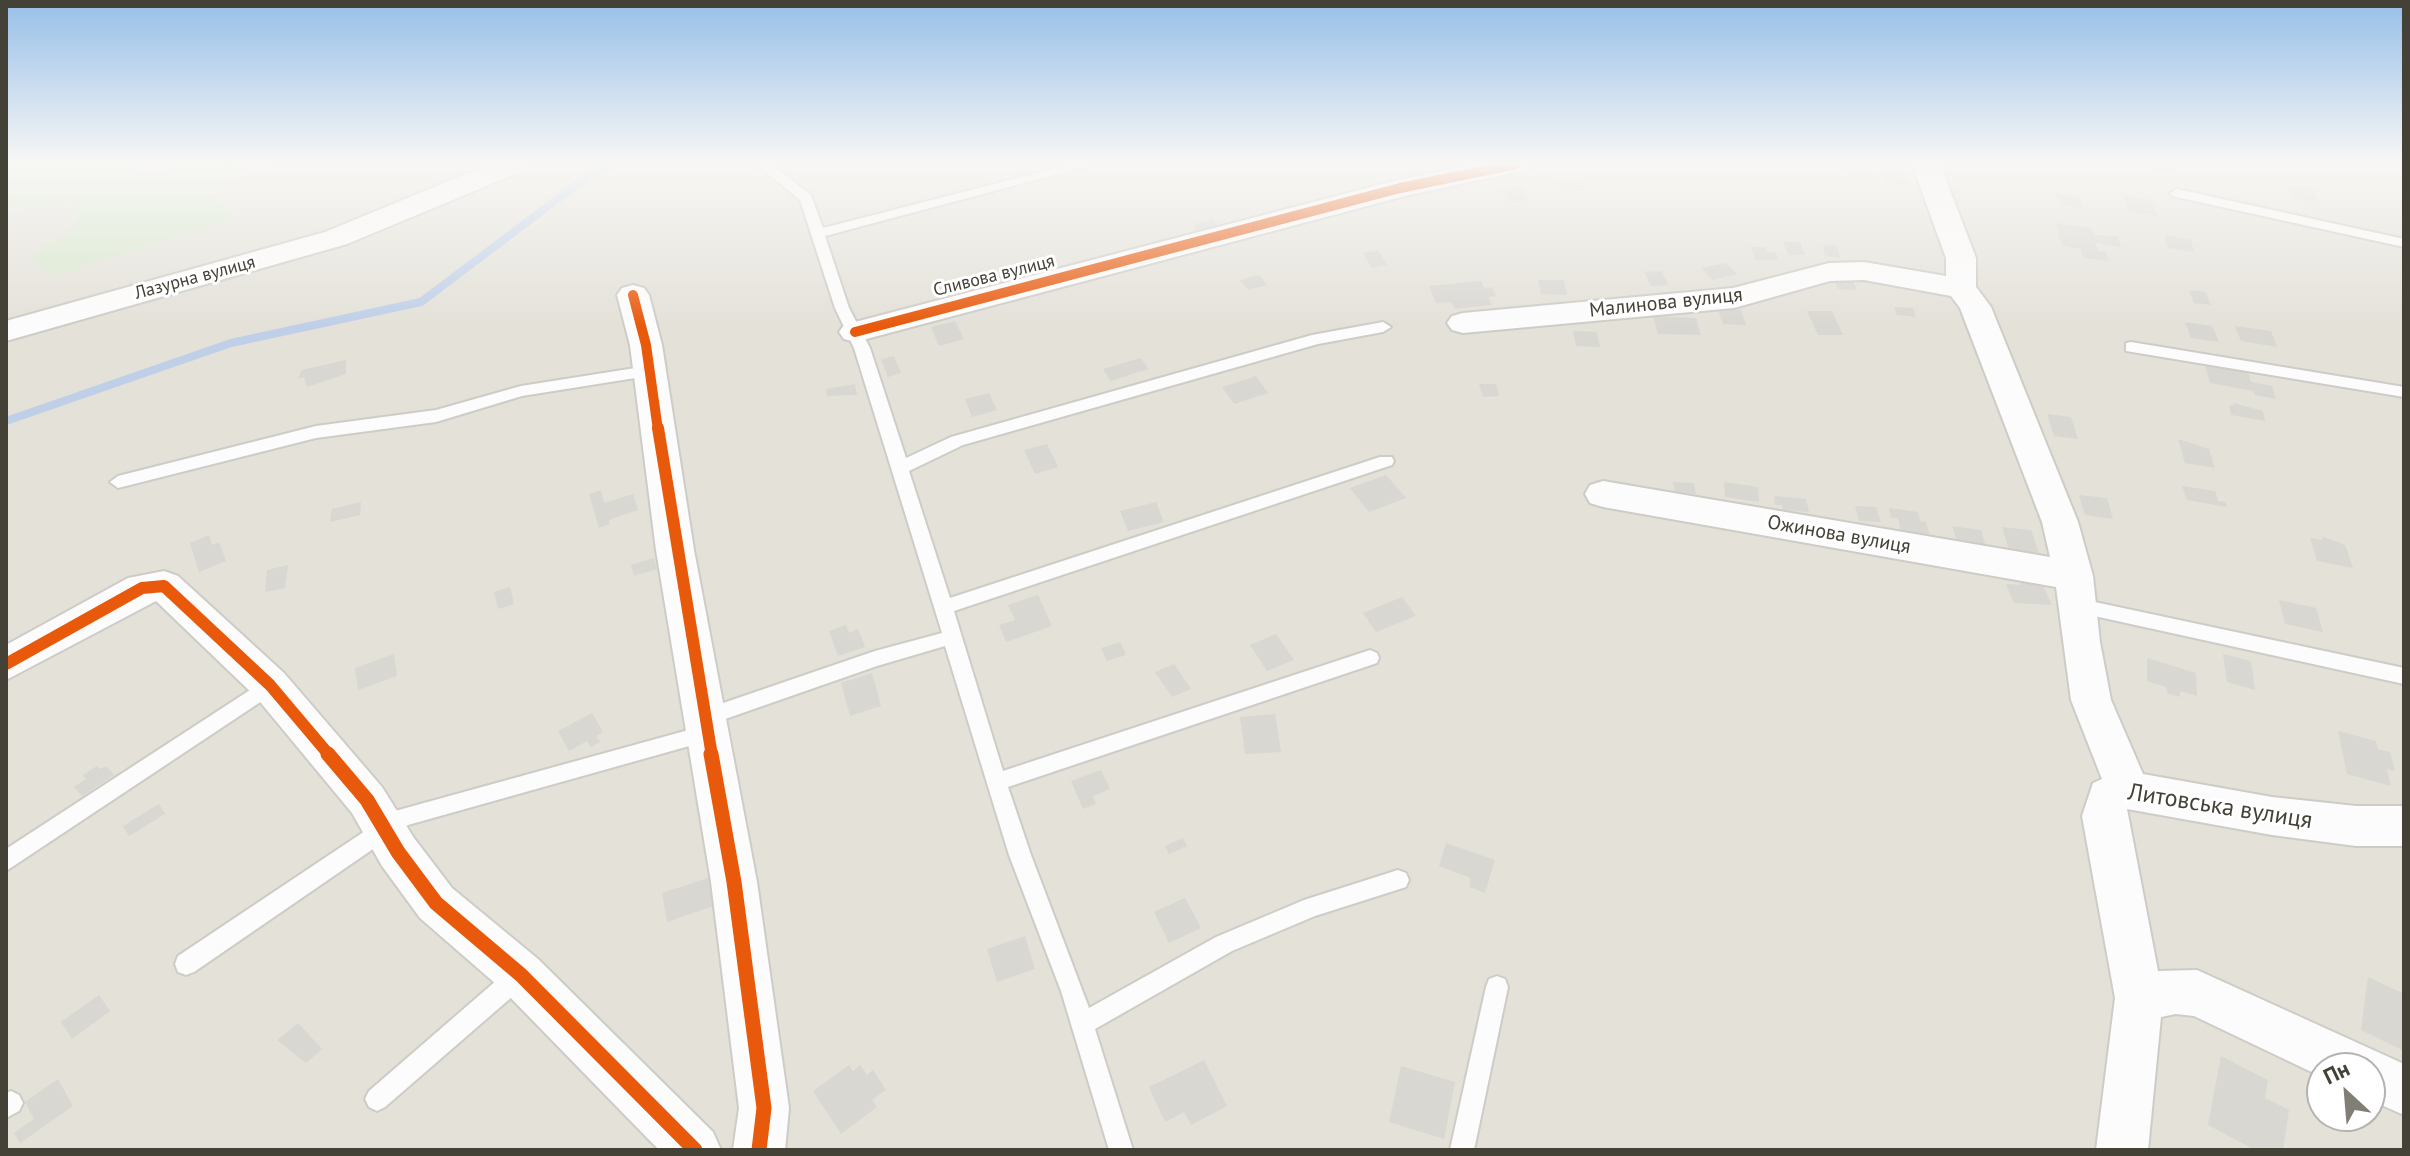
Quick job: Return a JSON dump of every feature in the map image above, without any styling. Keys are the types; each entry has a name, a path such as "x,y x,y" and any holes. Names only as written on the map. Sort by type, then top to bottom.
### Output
{"street":[{"name":"Лазурна вулиця","path":"6,331 336,238 385,218"},
{"name":"Сливова вулиця","path":"855,332 1294,218"},
{"path":"1944,218 1961,258 1961,288 1975,307 2052,499 2075,590 2091,700 2128,790"},
{"name":"Малинова вулиця","path":"1463,323 1734,298 1829,272 1873,272 1961,288"},
{"path":"633,295 646,345 706,726 734,882 764,1108 759,1150"},
{"name":"Ожинова вулиця","path":"1603,494 2075,590"},
{"path":"6,664 142,588 158,584 179,599 270,685 361,792 436,903 521,975 695,1150"},
{"name":"Литовська вулиця","path":"2122,1150 2139,998 2104,816 2108,796 2128,790 2196,805 2272,816 2356,826 2404,826"},
{"path":"2139,998 2176,991 2197,993 2324,1052"}],"lane":[{"path":"813,218 842,308 855,332 900,468 996,782 1121,1150"},
{"path":"819,233 878,218"},
{"path":"2290,218 2404,243"},
{"path":"900,468 957,441 1317,339 1383,327"},
{"path":"2131,347 2404,392"},
{"path":"118,482 316,432 436,416 521,391 648,371"},
{"path":"944,607 1386,461"},
{"path":"2075,590 2404,676"},
{"path":"186,964 384,828 414,813 706,726 875,659 952,637"},
{"path":"996,782 1370,658"},
{"path":"6,861 270,685"},
{"path":"1081,1025 1224,944 1312,907 1398,880"},
{"path":"377,1099 521,975"},
{"path":"1462,1150 1497,987"}],"shaded area":[{"path":"6,218 76,218 72,227 29,258 55,275 236,218 2404,218 2404,1150 6,1150"}],"green space":[{"path":"76,218 239,218 55,275 28,258 72,227"}],"building":[{"path":"1212,219 1223,230 1203,237 1193,225"},
{"path":"2056,223 2091,228 2094,235 2118,236 2121,247 2096,243 2098,251 2106,252 2108,261 2083,258 2081,249 2062,246"},
{"path":"2164,235 2191,240 2194,252 2168,248"},
{"path":"1783,242 1800,242 1805,255 1789,255"},
{"path":"1823,245 1838,246 1840,258 1825,256"},
{"path":"1750,247 1765,247 1767,252 1775,252 1778,260 1756,260"},
{"path":"1378,250 1387,265 1372,268 1363,253"},
{"path":"1726,263 1737,274 1712,280 1702,268"},
{"path":"1661,271 1669,285 1651,286 1644,272"},
{"path":"1259,275 1267,285 1248,290 1240,280"},
{"path":"1538,280 1564,280 1567,295 1541,294"},
{"path":"1834,280 1853,281 1857,290 1838,289"},
{"path":"1481,281 1484,288 1492,287 1496,296 1488,297 1492,305 1455,309 1451,302 1436,303 1429,286"},
{"path":"2189,290 2205,292 2211,305 2194,303"},
{"path":"1894,307 1913,308 1916,317 1897,315"},
{"path":"1718,310 1741,310 1746,325 1723,324"},
{"path":"1807,311 1832,311 1843,335 1818,335"},
{"path":"1653,316 1696,318 1701,335 1658,334"},
{"path":"955,321 964,339 939,346 931,327"},
{"path":"2185,322 2212,326 2219,342 2191,338"},
{"path":"2235,326 2271,331 2277,347 2241,341"},
{"path":"1573,331 1597,332 1600,347 1576,346"},
{"path":"894,356 901,373 888,377 881,359"},
{"path":"1141,358 1148,369 1111,381 1103,369"},
{"path":"346,360 346,374 307,387 304,377 298,379 302,370"},
{"path":"2205,365 2248,372 2251,382 2272,386 2276,399 2210,383"},
{"path":"1256,376 1268,393 1234,404 1222,387"},
{"path":"855,384 857,395 827,396 826,389"},
{"path":"1479,384 1496,384 1499,396 1483,397"},
{"path":"989,393 997,410 972,417 965,399"},
{"path":"2233,403 2263,411 2265,421 2231,415 2229,405 2234,406"},
{"path":"2047,414 2071,417 2078,439 2054,436"},
{"path":"2178,439 2209,449 2215,468 2185,463"},
{"path":"1047,444 1058,467 1035,474 1024,450"},
{"path":"1386,475 1406,498 1369,512 1350,488"},
{"path":"1673,482 1694,483 1696,494 1675,492"},
{"path":"1724,482 1758,487 1759,502 1725,497"},
{"path":"2182,486 2215,491 2218,501 2225,502 2227,507 2187,500"},
{"path":"601,490 604,503 633,494 638,510 609,520 610,524 599,528 589,494"},
{"path":"2079,495 2107,498 2113,519 2085,515"},
{"path":"1774,496 1806,499 1809,512 1783,510 1782,505 1775,505"},
{"path":"361,502 360,515 330,522 332,509"},
{"path":"1156,502 1164,522 1128,531 1120,511"},
{"path":"1855,506 1876,507 1881,522 1859,521"},
{"path":"1889,508 1918,512 1920,521 1926,522 1930,537 1901,534 1898,518 1891,518"},
{"path":"1952,526 1981,530 1987,551 1960,548"},
{"path":"2002,527 2031,530 2039,553 2009,550"},
{"path":"209,535 212,545 219,542 226,561 199,572 190,543"},
{"path":"2321,536 2345,545 2353,568 2317,561 2310,538 2323,540"},
{"path":"654,558 657,569 634,576 631,565"},
{"path":"288,565 285,588 265,592 267,570"},
{"path":"2018,579 2040,580 2052,605 2014,603 2006,584 2021,585"},
{"path":"510,587 514,604 498,609 494,592"},
{"path":"1038,595 1052,626 1006,642 999,625 1015,620 1008,605"},
{"path":"1402,597 1416,616 1376,632 1363,613"},
{"path":"2279,600 2316,608 2323,632 2285,624"},
{"path":"846,625 849,633 858,629 865,647 838,656 829,631"},
{"path":"1276,634 1294,660 1267,671 1250,645"},
{"path":"1120,642 1126,655 1107,661 1101,648"},
{"path":"394,654 397,676 358,690 355,668"},
{"path":"2223,654 2251,661 2255,690 2227,682"},
{"path":"2147,658 2196,673 2197,696 2180,691 2180,697 2167,693 2166,687 2147,681"},
{"path":"1174,664 1191,689 1172,697 1155,672"},
{"path":"872,673 881,706 850,716 841,683"},
{"path":"592,713 603,732 596,736 600,742 591,747 587,741 569,751 558,731"},
{"path":"1275,714 1281,752 1245,754 1240,717"},
{"path":"2338,731 2376,741 2378,749 2390,752 2395,771 2387,769 2391,786 2347,774"},
{"path":"97,766 100,769 106,766 114,775 82,796 74,787 86,779 83,775"},
{"path":"1101,770 1110,789 1093,796 1096,804 1083,809 1071,781"},
{"path":"159,804 165,814 129,836 123,826"},
{"path":"1183,838 1187,846 1169,854 1165,846"},
{"path":"1446,843 1495,860 1485,893 1469,887 1471,878 1439,866"},
{"path":"711,877 716,905 667,922 662,893"},
{"path":"1185,898 1201,928 1169,943 1154,912"},
{"path":"1025,936 1035,969 997,982 987,949"},
{"path":"2368,977 2404,994 2404,1051 2361,1030"},
{"path":"99,995 110,1011 72,1039 61,1022"},
{"path":"298,1023 322,1049 306,1063 277,1040"},
{"path":"2221,1056 2268,1080 2265,1098 2289,1110 2283,1150 2255,1150 2208,1125"},
{"path":"1204,1060 1227,1106 1191,1125 1184,1112 1165,1122 1149,1087"},
{"path":"849,1065 853,1071 860,1065 867,1075 873,1070 886,1090 872,1100 877,1107 841,1134 813,1091"},
{"path":"1401,1066 1455,1082 1444,1139 1389,1122"},
{"path":"58,1079 73,1106 20,1143 14,1133 34,1119 25,1102"}],"waterway":[{"path":"6,421 231,343 421,302 532,218"}],"cycle path":[{"path":"855,332 1293,218"},
{"path":"633,295 646,345 675,550 734,882 764,1108 759,1150"},
{"path":"6,664 142,588 164,586 270,685 367,800 398,852 436,903 521,975 695,1150"}]}
